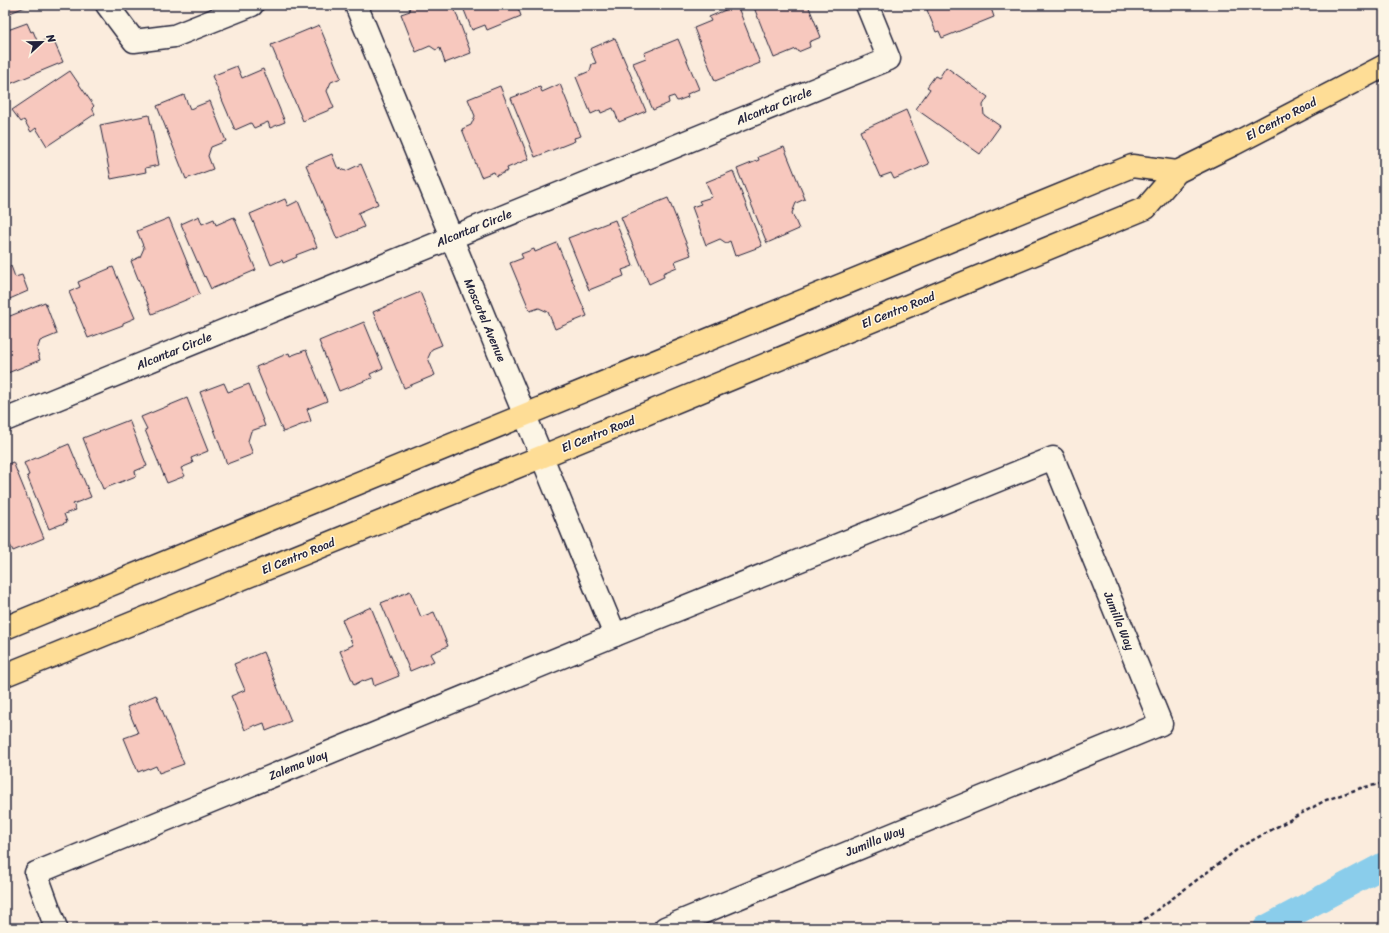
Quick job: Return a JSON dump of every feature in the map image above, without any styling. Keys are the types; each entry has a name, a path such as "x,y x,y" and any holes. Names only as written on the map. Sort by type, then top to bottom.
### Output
{"main road":[{"name":"El Centro Road","path":"5,675 541,457 1146,208 1177,172 1384,66"},
{"path":"5,628 1132,166 1177,172"}],"street":[{"path":"107,5 134,41 174,36 252,5"},
{"name":"Moscatel Avenue","path":"356,5 615,635"},
{"name":"Alcantar Circle","path":"5,420 889,59 867,5"},
{"name":"Jumilla Way","path":"615,635 1053,458 1161,724 664,928"},
{"name":"Zalema Way","path":"56,928 36,873 615,635"}],"path":[{"path":"1133,928 1242,846 1326,800 1361,788 1384,783"}],"building":[{"path":"5,5 30,5 5,15"},
{"path":"418,5 453,5 471,53 445,63 440,48 436,50 430,46 416,52 401,14 410,11 409,8"},
{"path":"462,5 517,5 521,16 487,30 485,25 472,30"},
{"path":"737,5 760,63 715,81 694,28 711,21 709,17"},
{"path":"753,5 808,5 821,37 809,42 810,47 798,52 796,49 774,58"},
{"path":"925,5 990,5 994,17 942,38 939,31 936,32"},
{"path":"27,23 31,32 33,31 38,43 52,37 63,62 5,86 5,31"},
{"path":"319,25 341,78 331,82 327,91 334,108 303,121 271,45"},
{"path":"615,38 646,111 619,122 613,108 601,113 600,110 591,114 576,77 590,71 592,64 596,63 590,49"},
{"path":"678,39 699,89 687,94 688,97 677,101 674,96 668,98 669,103 653,110 633,63 646,58 644,53"},
{"path":"237,66 242,78 263,69 285,122 270,128 268,122 254,128 251,123 235,130 212,76"},
{"path":"946,67 988,97 983,105 984,115 1000,126 980,154 916,109 930,89 927,87 935,76 939,78"},
{"path":"70,71 94,106 92,108 95,114 47,146 36,128 31,132 24,120 21,122 12,110"},
{"path":"560,84 581,136 574,138 575,141 535,157 511,98 540,87 542,92"},
{"path":"500,86 529,159 507,168 508,171 496,176 494,172 481,177 462,129 471,125 475,116 468,99"},
{"path":"184,95 190,109 210,101 226,141 211,147 208,156 213,169 186,179 157,106"},
{"path":"906,110 929,164 894,179 891,173 880,177 860,131"},
{"path":"149,115 159,165 145,168 146,172 111,179 100,125"},
{"path":"784,147 805,199 796,203 792,213 799,229 767,243 737,169 759,160 758,157"},
{"path":"332,154 337,167 346,171 361,164 378,204 358,213 364,227 337,239 306,165"},
{"path":"733,171 762,246 735,256 730,241 726,243 720,239 706,245 692,207 701,204 699,201 712,197 706,182"},
{"path":"668,198 691,255 675,261 677,267 663,273 664,277 649,284 621,217"},
{"path":"285,199 288,206 298,201 317,247 296,255 297,257 283,263 282,260 271,265 250,214"},
{"path":"199,216 202,224 214,219 216,225 234,217 256,270 211,289 205,276 204,277 181,224"},
{"path":"169,218 200,294 152,314 131,261 140,257 144,248 137,231"},
{"path":"615,220 633,266 622,270 624,276 589,290 568,238"},
{"path":"557,243 587,316 555,329 548,312 539,308 530,311 510,263 523,258 521,254 534,249 535,252"},
{"path":"11,266 15,277 22,275 28,291 5,301 5,267"},
{"path":"113,267 135,318 123,323 123,325 88,338 69,292 80,287 78,282"},
{"path":"420,292 442,345 432,349 428,358 435,375 404,388 373,312"},
{"path":"45,302 57,334 40,341 37,350 40,360 5,374 5,318"},
{"path":"364,322 383,368 370,374 372,378 339,391 319,341"},
{"path":"306,350 327,401 307,409 311,421 283,432 256,367 289,353 290,356"},
{"path":"224,383 228,392 249,384 265,426 251,431 248,441 253,454 227,464 200,392"},
{"path":"187,398 208,451 191,458 193,463 181,468 185,476 167,483 141,417"},
{"path":"129,420 147,466 135,471 136,476 103,489 83,438"},
{"path":"69,444 91,497 73,504 76,510 64,514 67,522 49,529 27,476 29,475 24,463"},
{"path":"13,462 44,538 13,551 5,534 5,465"},
{"path":"410,591 421,617 434,612 448,646 430,654 434,661 410,671 381,603"},
{"path":"371,607 399,676 374,686 372,678 363,680 354,685 340,651 353,645 342,620"},
{"path":"263,652 291,721 266,731 264,723 255,725 245,730 231,696 245,690 234,664"},
{"path":"156,695 184,764 159,773 156,766 138,772 124,738 138,733 127,707"}],"waterway":[{"path":"1266,928 1384,865"}]}
